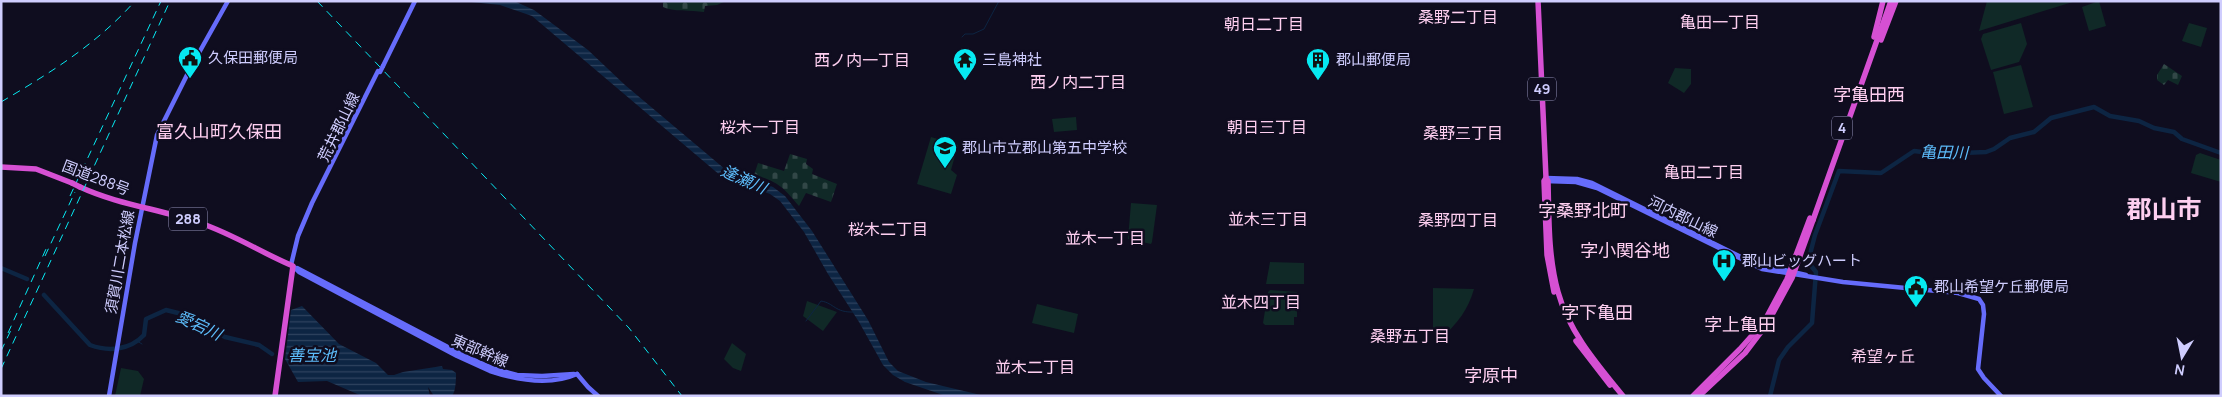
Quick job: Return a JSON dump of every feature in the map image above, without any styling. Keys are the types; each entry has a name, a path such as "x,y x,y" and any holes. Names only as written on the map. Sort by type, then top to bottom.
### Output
{"highway":[{"name":"49","path":"1538,1 1547,255 1554,293 1567,325 1577,342 1618,396"},
{"path":"1874,37 1883,1"},
{"name":"4","path":"1699,396 1742,351 1765,323 1792,278 1874,37 1889,1"},
{"name":"4","path":"1812,219 1889,1"},
{"path":"1858,92 1868,76 1896,1"},
{"name":"国道288号","path":"1,166 36,169 110,200 179,216 219,230 292,266"},
{"name":"49","path":"1544,182 1551,256 1558,293 1570,323 1579,339 1623,396"},
{"path":"274,396 292,266"},
{"path":"1688,396 1742,351"},
{"path":"1704,396 1742,351"},
{"name":"4","path":"1693,396 1742,351"}],"main road":[{"name":"須賀川二本松線","path":"109,396 142,207 157,135 228,1"},
{"name":"荒井郡山線","path":"292,266 298,236 312,203 414,1"},
{"name":"河内郡山線","path":"1544,182 1577,179 1592,183 1754,262 1772,268 1799,272 1812,277 1940,290 1979,299 1983,305 1984,314 1978,369 2001,396"},
{"name":"東部幹線","path":"292,266 299,272 344,296 490,371 513,378 535,380 566,378 577,374 598,396"}],"green space":[{"path":"663,1 726,1 717,5 705,6 704,12 667,9 663,7"},
{"path":"1987,1 2076,1 1979,31"},
{"path":"2099,1 2106,26 2089,31 2082,7"},
{"path":"2021,23 2027,44 2019,62 1991,70 1981,39 1983,34"},
{"path":"2189,23 2207,28 2201,47 2182,41"},
{"path":"2164,64 2182,76 2178,85 2168,80 2164,85 2157,80 2157,75"},
{"path":"2021,65 2033,107 2004,114 1993,72"},
{"path":"1675,68 1691,69 1691,84 1684,93 1668,83"},
{"path":"1076,117 1077,130 1054,132 1052,119"},
{"path":"931,137 958,145 951,170 957,175 951,194 917,184"},
{"path":"2200,153 2221,160 2221,182 2191,173 2196,155"},
{"path":"790,154 807,159 806,164 813,169 812,174 837,184 831,202 806,193 799,206 780,186 754,175 758,163 784,171"},
{"path":"1131,203 1157,205 1151,244 1128,239"},
{"path":"1270,262 1304,263 1304,284 1266,284"},
{"path":"1433,288 1474,289 1462,315 1442,338 1433,328"},
{"path":"1270,290 1297,292 1297,317 1294,317 1294,325 1265,325 1263,323 1268,292"},
{"path":"807,301 837,312 823,331 803,316"},
{"path":"1037,304 1078,314 1074,333 1032,323"},
{"path":"732,343 746,354 741,371 733,368 724,359"},
{"path":"121,368 138,371 144,379 140,396 115,396"}],"water":[{"name":"逢瀬川","path":"462,1 514,1 534,10 588,50 625,85 726,170 773,187 785,196 812,231 868,320 889,362 898,371 926,382 985,396 943,395 905,382 893,375 883,365 804,232 780,201 770,194 721,176 532,16 500,5"},
{"name":"善宝池","path":"302,306 339,344 376,363 388,375 442,366 443,369 452,370 456,373 456,385 452,396 434,396 428,387 430,396 362,396 327,381 298,382 285,359 291,310"}],"waterway":[{"path":"962,37 965,34 973,34 984,29 999,1"},
{"name":"亀田川","path":"1770,396 1779,360 1788,347 1812,323 1816,272 1808,262 1815,235 1839,171 1881,173 1914,151 1939,154 1986,152 2010,138 2034,132 2051,118 2094,107 2110,116 2139,121 2154,128 2174,132 2182,139 2221,153"},
{"name":"愛宕川","path":"1,268 27,279"},
{"name":"愛宕川","path":"44,295 90,345 97,347 112,349 132,344 144,335 146,319 166,310 178,313 225,337 259,345 272,354"},
{"path":"806,321 821,301 843,311 854,312"},
{"name":"愛宕川","path":"137,341 142,344"}],"railway":[{"path":"1,102 72,57 105,31 135,1"},
{"path":"70,196 161,1"},
{"path":"1,369 170,1"},
{"path":"317,1 629,328 682,396"},
{"path":"45,256 75,192"},
{"path":"8,333 46,249"},
{"path":"1,351 12,328"}],"place":[{"name":"久保田郵便局","path":"190,79"},
{"name":"三島神社","path":"965,81"},
{"name":"郡山郵便局","path":"1318,81"},
{"name":"郡山市立郡山第五中学校","path":"945,169"},
{"name":"郡山ビッグハート","path":"1724,282"},
{"name":"郡山希望ケ丘郵便局","path":"1916,308"}],"district":[{"name":"桑野二丁目","path":"1458,17"},
{"name":"亀田一丁目","path":"1720,22"},
{"name":"朝日二丁目","path":"1264,24"},
{"name":"西ノ内一丁目","path":"862,60"},
{"name":"西ノ内二丁目","path":"1078,82"},
{"name":"字亀田西","path":"1869,95"},
{"name":"桜木一丁目","path":"760,127"},
{"name":"朝日三丁目","path":"1267,127"},
{"name":"富久山町久保田","path":"219,132"},
{"name":"桑野三丁目","path":"1463,133"},
{"name":"亀田二丁目","path":"1704,172"},
{"name":"郡山市","path":"2164,209"},
{"name":"字桑野北町","path":"1583,211"},
{"name":"並木三丁目","path":"1268,219"},
{"name":"桑野四丁目","path":"1458,220"},
{"name":"桜木二丁目","path":"888,229"},
{"name":"並木一丁目","path":"1105,238"},
{"name":"字小関谷地","path":"1625,251"},
{"name":"並木四丁目","path":"1261,302"},
{"name":"字下亀田","path":"1597,313"},
{"name":"字上亀田","path":"1740,325"},
{"name":"桑野五丁目","path":"1410,336"},
{"name":"希望ヶ丘","path":"1883,356"},
{"name":"並木二丁目","path":"1035,367"},
{"name":"字原中","path":"1491,376"}]}
